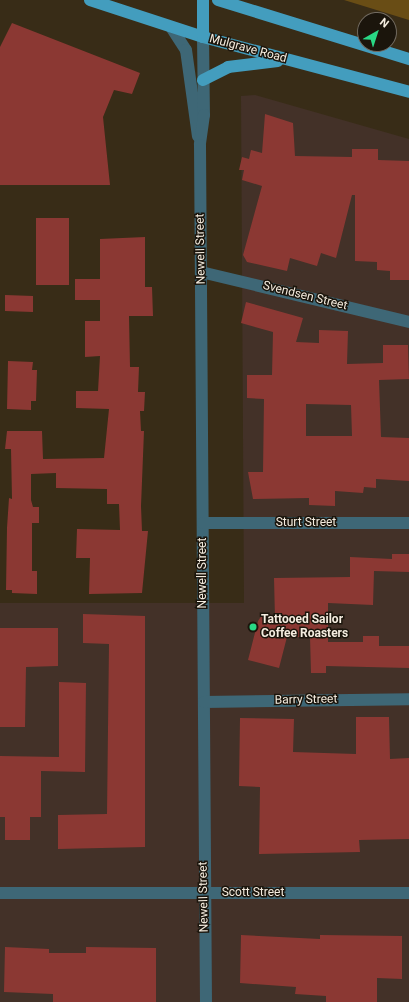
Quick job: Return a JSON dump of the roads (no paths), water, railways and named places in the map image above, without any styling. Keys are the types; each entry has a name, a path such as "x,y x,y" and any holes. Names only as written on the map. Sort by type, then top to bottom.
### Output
{"main road":[{"name":"Mulgrave Road","path":"90,0 203,37 409,92"},
{"path":"202,0 203,37"},
{"path":"218,0 406,55"},
{"path":"203,80 228,67 285,60"}],"street":[{"name":"Newell Street","path":"171,27 186,50 200,145"},
{"name":"Newell Street","path":"203,37 200,145 204,702 203,893 206,1002"},
{"name":"Svendsen Street","path":"201,272 409,322"},
{"name":"Sturt Street","path":"203,523 409,523"},
{"name":"Barry Street","path":"204,702 409,699"},
{"name":"Scott Street","path":"0,893 409,893"}],"place":[{"name":"Tattooed Sailor Coffee Roasters","path":"253,627"}]}
